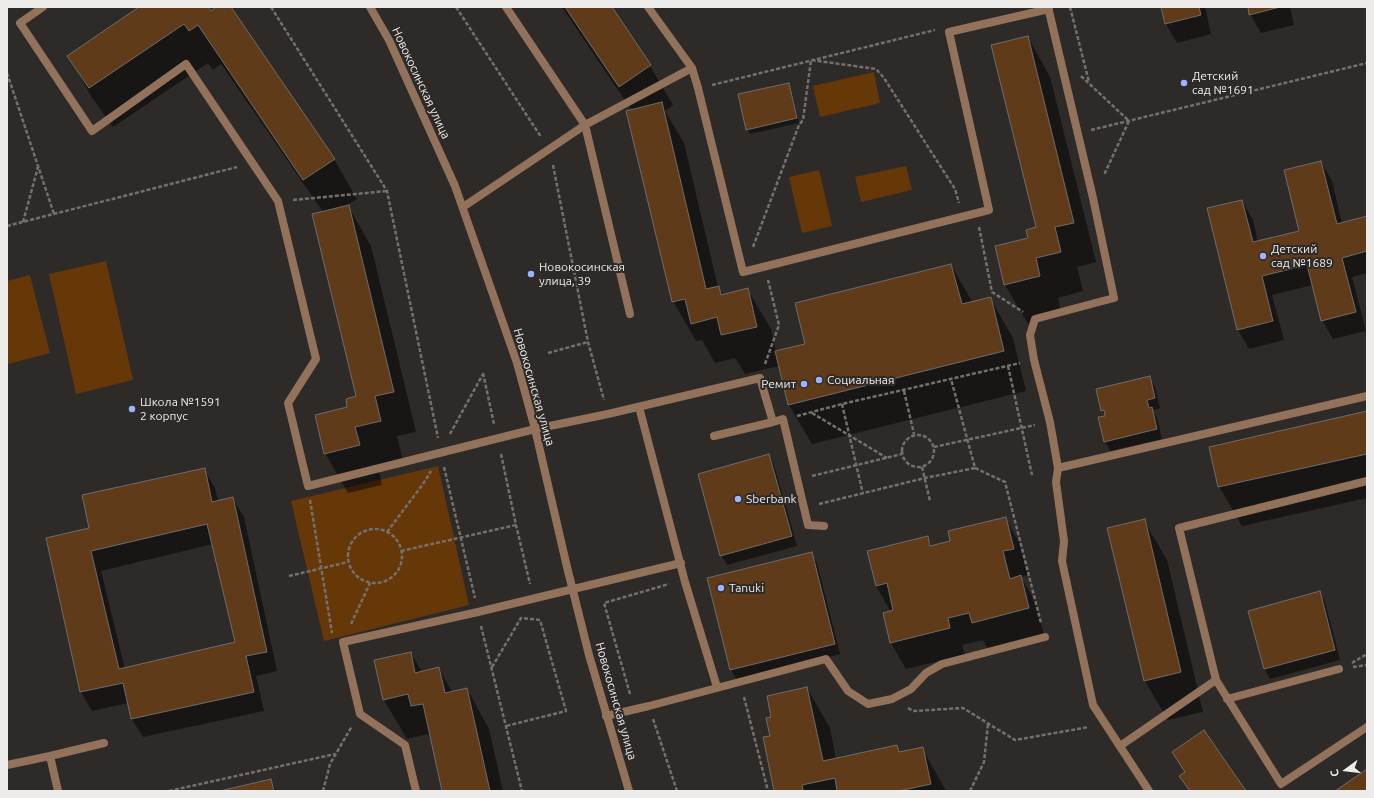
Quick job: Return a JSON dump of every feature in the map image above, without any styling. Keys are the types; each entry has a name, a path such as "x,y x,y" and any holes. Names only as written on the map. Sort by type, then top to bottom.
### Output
{"street":[{"path":"43,7 20,23 92,131 186,64 278,201 316,359 288,403 308,486 535,429 639,407 760,378 773,422"},
{"name":"Новокосинская улица","path":"370,7 389,40 455,186 517,363 535,429 572,590 606,716 629,791"},
{"path":"506,7 585,125 630,314"},
{"path":"648,7 692,68 743,272 989,210 949,32 1049,8 1093,198 1114,298 1035,319 1030,335 1034,360 1050,422 1058,468 1056,482 1064,541 1062,561 1094,705 1149,791"},
{"path":"463,207 550,150 585,125 692,68"},
{"path":"1058,468 1367,396"},
{"path":"639,407 685,580 717,687"},
{"path":"714,436 783,420 808,525 824,526"},
{"path":"1367,481 1179,528 1216,680 1281,784 1367,727"},
{"path":"416,791 405,745 360,714 343,642 534,599 681,563"},
{"path":"606,716 634,710 826,659 848,691 868,704 892,698 911,688 926,673 942,664 1045,637"},
{"path":"1227,699 1339,670"},
{"path":"1120,746 1216,680"},
{"path":"7,765 104,743"},
{"path":"50,756 58,791"}],"path":[{"path":"271,7 387,191 440,452 522,791"},
{"path":"456,7 550,150 588,342 608,414"},
{"path":"1070,7 1090,84"},
{"path":"698,88 938,29"},
{"path":"811,60 876,69 955,189 962,216"},
{"path":"743,272 799,125 803,120 811,60"},
{"path":"1077,134 1367,63"},
{"path":"7,73 54,214"},
{"path":"1080,75 1129,121"},
{"path":"1093,198 1129,121"},
{"path":"7,226 252,163"},
{"path":"23,222 38,166"},
{"path":"278,201 387,191"},
{"path":"976,213 992,292 1035,319"},
{"path":"760,378 779,325 765,266"},
{"path":"548,353 588,342"},
{"path":"783,420 842,404 1034,360"},
{"path":"1008,366 1032,475"},
{"path":"440,452 483,373 516,525 534,599"},
{"path":"951,379 975,468"},
{"path":"904,391 914,434"},
{"path":"842,404 863,494"},
{"path":"812,413 887,458"},
{"path":"934,447 1050,422"},
{"path":"914,434 921,434 927,437 934,447 932,459 928,464 922,467 909,465 902,454 904,442 908,437 914,434"},
{"path":"798,480 902,454"},
{"path":"922,467 930,501"},
{"path":"805,508 925,478 975,468 1005,482 1045,637"},
{"path":"387,532 423,484 430,471"},
{"path":"308,486 333,642 345,649"},
{"path":"401,551 516,525"},
{"path":"369,530 380,530 387,532 397,541 401,551 401,561 397,571 390,579 380,583 370,583 360,579 352,572 348,562 348,551 352,541 360,534 369,530"},
{"path":"289,576 348,562"},
{"path":"634,710 604,603 685,580"},
{"path":"351,625 370,583"},
{"path":"492,668 521,618 540,620 566,711 506,726"},
{"path":"740,682 768,791"},
{"path":"892,698 913,711 963,708 1015,740 1105,724"},
{"path":"649,706 677,791"},
{"path":"323,791 330,764 360,714"},
{"path":"970,791 984,762 988,724"},
{"path":"169,791 335,754"}],"shaded area":[{"path":"874,72 880,103 820,117 813,86"},
{"path":"906,166 912,190 861,202 855,177"},
{"path":"819,170 832,226 802,233 789,177"},
{"path":"106,261 133,380 76,394 49,274"},
{"path":"30,275 50,353 8,364 7,281"},
{"path":"438,466 469,605 324,641 291,501"}],"building":[{"path":"139,7 208,7 211,11 216,7 231,7 335,159 303,180 198,25 189,31 184,24 89,88 67,56"},
{"path":"565,7 612,7 651,65 619,87"},
{"path":"1161,7 1199,7 1201,15 1165,24"},
{"path":"1248,7 1280,7 1249,15"},
{"path":"1028,36 1074,223 1055,227 1061,252 1036,258 1040,276 1004,285 995,246 1028,238 1026,230 1036,227 991,45"},
{"path":"789,83 797,118 746,130 738,94"},
{"path":"662,102 706,289 719,286 721,295 748,288 757,327 721,335 717,317 691,324 685,299 672,302 626,111"},
{"path":"1321,161 1337,224 1367,216 1367,251 1342,258 1356,312 1321,321 1307,265 1262,276 1273,321 1237,330 1207,208 1242,200 1253,242 1299,231 1284,170"},
{"path":"349,205 394,392 375,396 381,421 355,427 360,445 324,454 315,415 347,407 346,399 356,396 312,214"},
{"path":"951,264 962,304 991,297 1004,351 788,405 775,351 805,344 795,303"},
{"path":"1150,376 1155,398 1147,400 1149,408 1152,407 1157,429 1104,442 1098,417 1105,416 1104,410 1101,411 1096,389"},
{"path":"1367,411 1367,454 1218,487 1209,447"},
{"path":"769,454 792,536 720,556 698,474"},
{"path":"205,468 212,502 233,497 267,652 246,656 254,692 131,719 123,683 80,692 46,538 89,528 82,495","holes":["207,524 235,642 119,669 91,551"]},
{"path":"1006,517 1014,549 1003,551 1010,579 1021,575 1029,608 972,623 969,613 948,618 950,628 890,643 883,613 893,610 887,583 876,586 867,551 928,536 930,546 950,541 948,531"},
{"path":"1145,519 1181,672 1144,681 1107,528"},
{"path":"812,552 835,644 730,670 707,578"},
{"path":"1320,591 1335,650 1264,669 1248,611"},
{"path":"411,652 415,673 439,667 445,693 467,688 490,791 442,791 423,704 411,706 408,694 383,700 374,660"},
{"path":"807,687 823,761 897,745 899,752 923,747 931,784 899,791 837,791 835,778 802,785 803,790 774,791 763,737 770,736 766,718 771,717 767,696"},
{"path":"1204,730 1246,791 1190,791 1179,776 1185,772 1172,752"},
{"path":"1367,769 1367,791 1335,791"},
{"path":"271,779 274,791 220,791"}],"place":[{"name":"Детский сад №1691","path":"1184,83"},
{"name":"Детский сад №1689","path":"1263,256"},
{"name":"Новокосинская улица, 39","path":"531,274"},
{"name":"Социальная","path":"819,380"},
{"name":"Ремит","path":"804,384"},
{"name":"Школа №1591 2 корпус","path":"132,409"},
{"name":"Sberbank","path":"738,499"},
{"name":"Tanuki","path":"721,588"}]}
